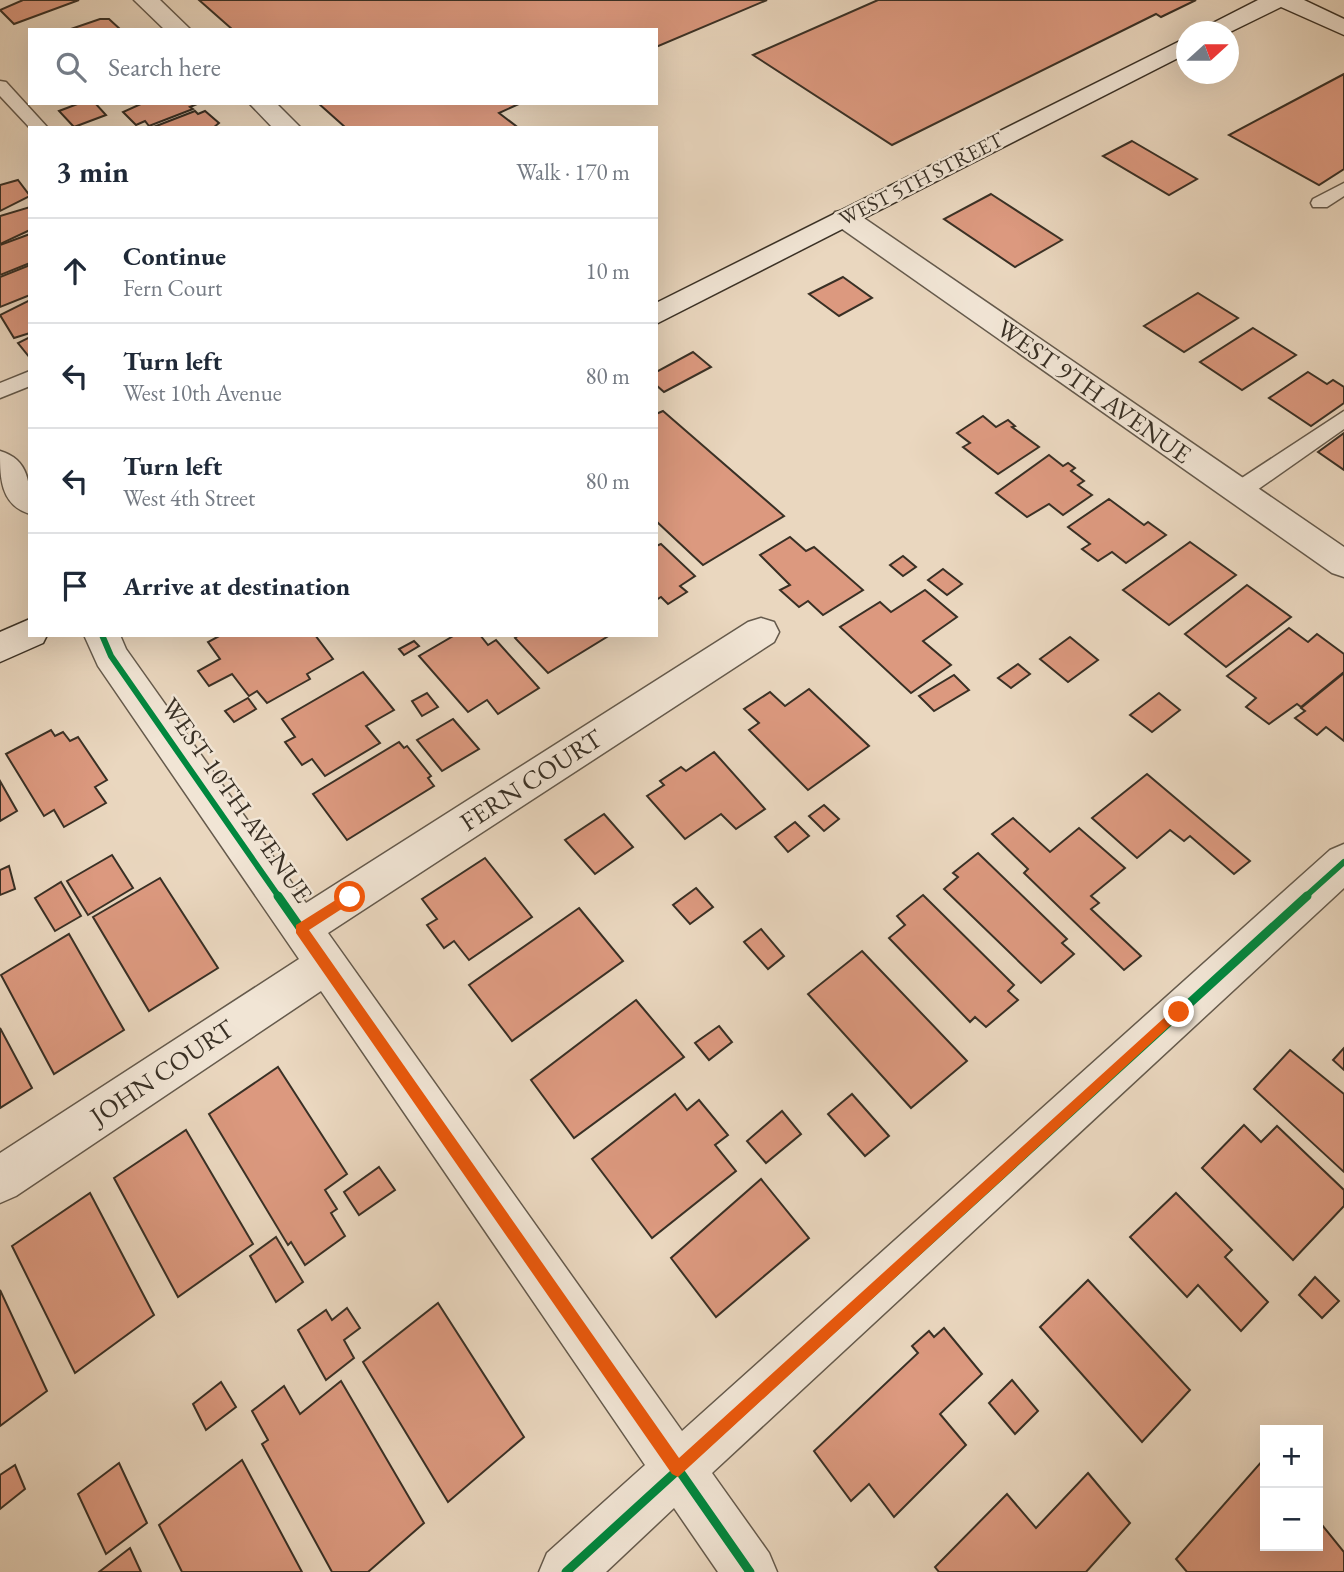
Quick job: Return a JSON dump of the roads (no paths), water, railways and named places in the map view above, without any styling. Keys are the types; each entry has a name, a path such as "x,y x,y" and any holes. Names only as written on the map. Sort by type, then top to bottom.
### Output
{"street":[{"path":"146,0 177,28"},
{"path":"1235,21 1276,0"},
{"path":"1285,0 1344,28"},
{"name":"WEST 5TH STREET","path":"658,314 1176,50"},
{"path":"263,105 286,126"},
{"name":"WEST 9TH AVENUE","path":"845,218 1344,564"},
{"path":"0,462 28,499"},
{"name":"FERN COURT","path":"300,929 761,632"},
{"path":"0,648 28,634"},
{"name":"WEST 10TH AVENUE","path":"103,637 111,656 750,1572"},
{"path":"566,1572 1344,862"},
{"name":"JOHN COURT","path":"0,1180 325,965"}],"lane":[{"path":"0,86 37,126"},
{"path":"1320,203 1344,188"},
{"path":"0,391 28,379"},
{"path":"1239,491 1344,418"}]}
